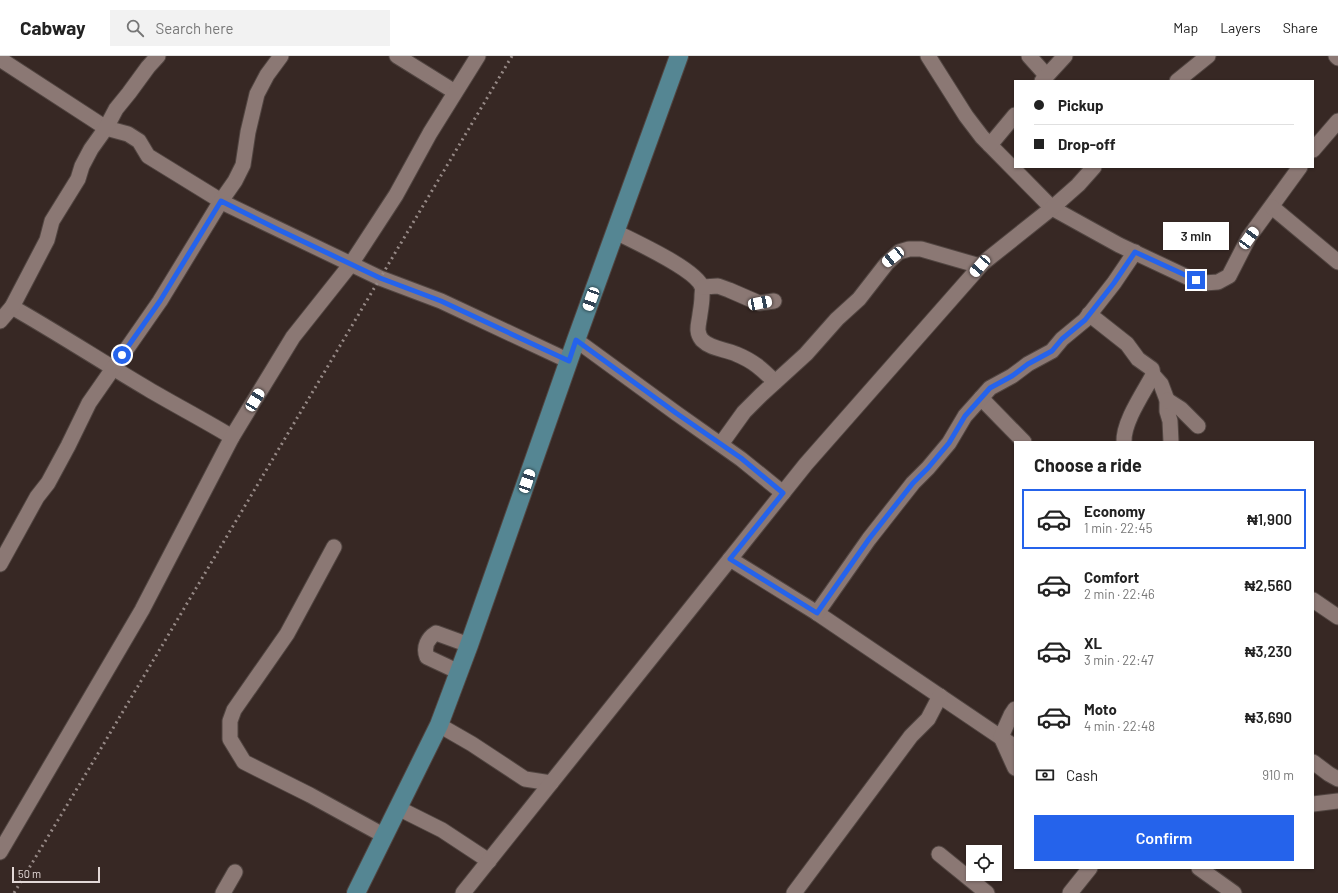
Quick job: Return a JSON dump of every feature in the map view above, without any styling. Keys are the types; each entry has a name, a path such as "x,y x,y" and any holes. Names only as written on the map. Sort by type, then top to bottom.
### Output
{"main road":[{"path":"356,893 383,835 439,725 469,645 576,340 679,56"}],"street":[{"path":"0,321 12,307 47,240 52,221 78,179 82,166 90,150 106,128 116,109 158,56"},
{"path":"0,564 37,497 48,483 89,403 160,301 221,201 235,181 243,165 248,132 257,94 267,75 281,56"},
{"path":"396,56 455,92"},
{"path":"0,852 142,610 232,437 293,337 351,264 396,196 430,133 478,56"},
{"path":"928,56 966,116 990,145 1052,208 1135,252 1187,277 1204,283 1218,282 1229,276 1249,238 1299,168"},
{"path":"1029,56 1044,78 1065,56"},
{"path":"1178,80 1208,56"},
{"path":"0,59 106,128 128,134 139,140 148,156 221,201 380,278 441,301 569,361"},
{"path":"990,145 1014,116"},
{"path":"1314,149 1338,121"},
{"path":"463,893 783,493 980,266 1052,208 1078,185 1093,168"},
{"path":"1272,207 1338,262"},
{"path":"616,232 685,269 698,281 703,287 700,316 697,325 698,332 702,339 710,346 735,353 750,361 760,367 775,382"},
{"path":"721,444 744,412 806,354 837,319 859,299 887,262 899,252 910,249 920,249 980,266"},
{"path":"817,613 869,539 913,483 949,443 965,416 990,388 1052,351 1062,339 1085,320 1114,283 1135,252"},
{"path":"703,287 718,286 760,303 774,301"},
{"path":"12,307 77,345 114,369 232,437"},
{"path":"1089,314 1127,344 1138,359 1152,369 1153,375 1161,384 1166,400 1170,421 1171,441"},
{"path":"576,340 721,444 756,470 783,493"},
{"path":"1124,441 1127,425 1153,375"},
{"path":"981,398 1023,441"},
{"path":"1166,400 1181,409 1198,426"},
{"path":"334,547 287,634 234,710 230,721 230,739 244,762 304,792 383,835"},
{"path":"730,559 817,613 1014,746"},
{"path":"1314,601 1338,617"},
{"path":"459,672 427,657 425,651 430,637 436,633 469,645"},
{"path":"794,893 911,736 928,719 940,696"},
{"path":"1014,710 1010,715 1001,737 1014,766"},
{"path":"439,725 472,744 525,779 551,783"},
{"path":"1314,763 1328,774 1338,779"},
{"path":"1314,804 1338,801"},
{"path":"398,808 442,830 489,861"},
{"path":"939,854 986,893"},
{"path":"1200,869 1234,893"},
{"path":"1070,893 1085,870"},
{"path":"223,893 235,872"}],"railway":[{"path":"14,893 512,56"}],"route":[{"path":"122,355 160,301 221,201 380,278 441,301 569,361 576,340 606,360 676,413 741,458 783,493 730,559 817,613 869,539 913,483 949,443 965,416 990,388 1052,351 1062,339 1085,320 1114,283 1135,252 1196,280"}]}
